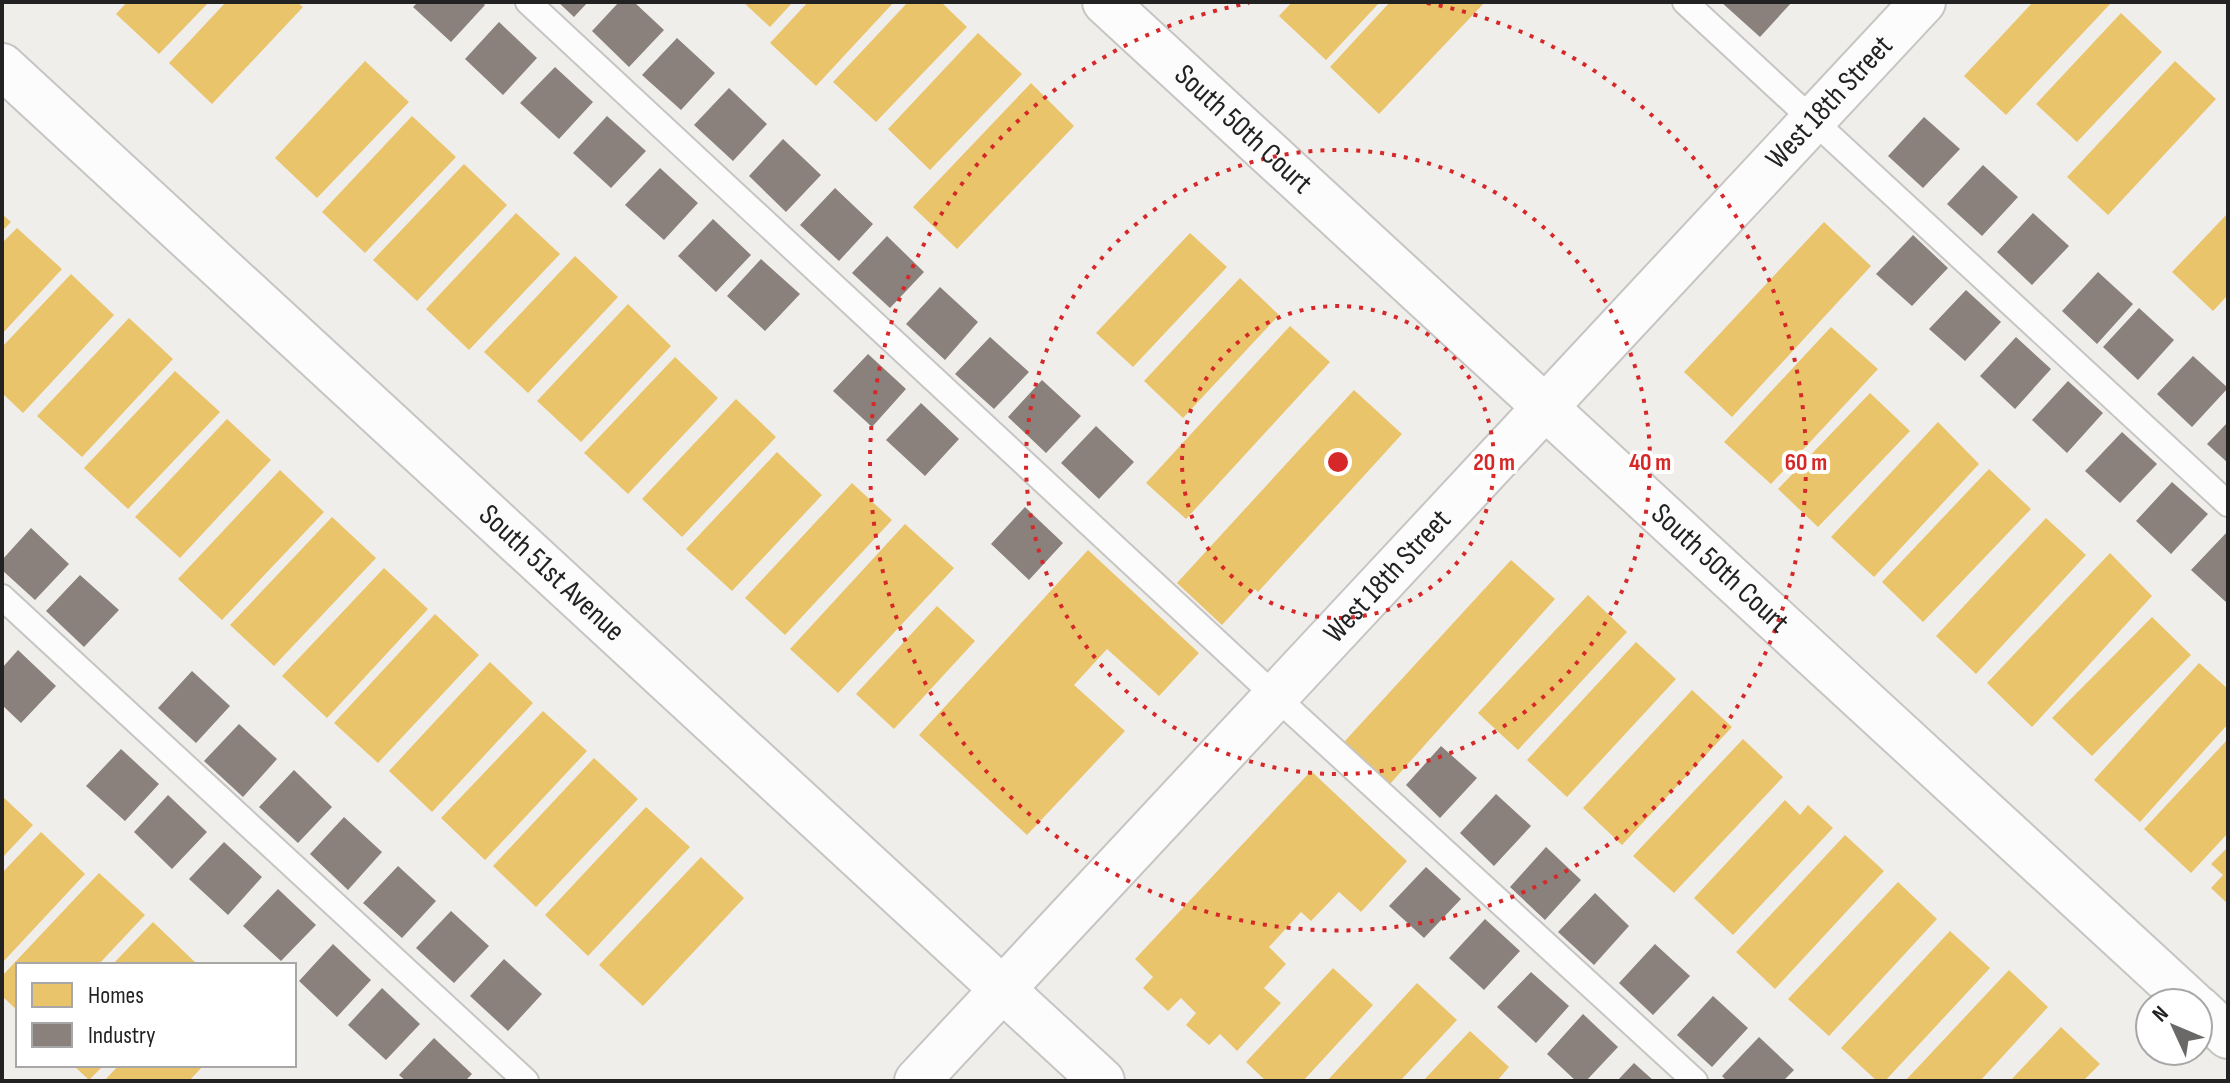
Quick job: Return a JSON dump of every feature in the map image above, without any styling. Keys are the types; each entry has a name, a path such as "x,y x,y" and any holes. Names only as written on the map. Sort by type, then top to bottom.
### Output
{"street":[{"name":"South 50th Court","path":"1105,2 2175,987"},
{"name":"West 18th Street","path":"917,1081 1923,2"},
{"name":"South 51st Avenue","path":"2,66 1102,1081"}],"lane":[{"path":"528,2 1275,696 1695,1081"},
{"path":"1685,2 2228,504"},
{"path":"2,597 526,1081"}],"building: Homes":[{"path":"127,2 209,2 159,54 116,14"},
{"path":"226,2 297,2 303,7 212,104 169,63"},
{"path":"743,2 793,2 770,27"},
{"path":"808,2 894,2 816,86 770,43"},
{"path":"908,2 941,2 967,27 876,122 833,82"},
{"path":"1292,2 1380,2 1326,60 1279,16"},
{"path":"1390,2 1485,2 1379,114 1330,67"},
{"path":"2033,2 2112,2 2006,115 1964,76"},
{"path":"2121,13 2162,52 2077,142 2036,104"},
{"path":"978,33 1022,74 930,170 888,129"},
{"path":"365,61 409,102 317,198 275,158"},
{"path":"2175,61 2216,99 2108,215 2067,177"},
{"path":"1031,83 1074,126 957,249 913,207"},
{"path":"412,116 456,157 365,253 322,212"},
{"path":"464,164 507,205 417,301 373,260"},
{"path":"516,213 560,254 469,350 426,309"},
{"path":"2228,213 2228,295 2213,311 2172,272"},
{"path":"2,214 11,222 2,231"},
{"path":"1824,222 1871,266 1732,417 1684,372"},
{"path":"17,228 62,269 2,334 2,243"},
{"path":"1190,233 1227,267 1133,367 1096,333"},
{"path":"575,256 618,297 528,393 484,352"},
{"path":"71,274 114,315 23,413 2,393 2,347"},
{"path":"1240,278 1279,315 1183,418 1144,381"},
{"path":"628,304 671,346 581,442 537,401"},
{"path":"129,318 173,359 82,457 37,416"},
{"path":"1290,326 1330,362 1186,519 1146,483"},
{"path":"1831,327 1878,369 1771,484 1724,442"},
{"path":"675,357 718,398 628,494 584,453"},
{"path":"175,371 220,412 128,509 84,468"},
{"path":"1354,390 1402,434 1258,592 1255,589 1222,625 1177,583"},
{"path":"1870,393 1910,431 1818,527 1778,489"},
{"path":"736,399 776,437 682,537 642,499"},
{"path":"227,419 271,460 180,558 135,517"},
{"path":"1938,422 1979,464 1874,577 1831,537"},
{"path":"777,452 822,495 732,591 686,549"},
{"path":"1989,469 2031,509 1923,622 1882,582"},
{"path":"280,470 324,512 222,620 178,579"},
{"path":"852,483 892,520 785,635 745,598"},
{"path":"332,517 376,558 274,666 230,625"},
{"path":"2046,518 2086,555 1976,674 1936,636"},
{"path":"905,524 954,568 838,693 790,649"},
{"path":"1088,550 1199,653 1159,696 1107,649 1074,685 1125,731 1027,835 919,735"},
{"path":"2110,553 2152,596 2032,727 1987,683"},
{"path":"1511,560 1555,599 1390,784 1344,742"},
{"path":"384,568 428,609 327,718 282,676"},
{"path":"1588,595 1627,632 1518,750 1478,713"},
{"path":"937,606 975,641 894,729 856,694"},
{"path":"435,614 479,655 378,763 334,723"},
{"path":"2152,617 2191,655 2092,756 2052,718"},
{"path":"1636,642 1676,679 1567,797 1527,760"},
{"path":"490,662 533,703 432,812 389,771"},
{"path":"2199,663 2228,689 2228,724 2140,822 2094,780"},
{"path":"1692,690 1732,727 1622,845 1583,808"},
{"path":"543,711 587,751 485,860 441,818"},
{"path":"1743,739 1783,777 1674,893 1633,856"},
{"path":"2228,739 2228,833 2191,873 2144,829"},
{"path":"594,758 638,799 536,907 493,866"},
{"path":"1311,771 1407,861 1361,912 1339,892 1311,921 1301,912 1269,947 1286,964 1264,988 1281,1003 1237,1051 1220,1034 1209,1045 1186,1025 1196,1013 1181,998 1168,1011 1143,988 1153,977 1135,959"},
{"path":"2,796 33,825 2,858"},
{"path":"1785,800 1800,815 1808,805 1833,828 1733,935 1694,898"},
{"path":"646,807 690,847 588,956 545,915"},
{"path":"41,832 85,874 2,963 2,873"},
{"path":"1845,835 1884,871 1775,989 1736,952"},
{"path":"2228,847 2228,904 2211,888 2223,875 2211,864"},
{"path":"701,857 744,898 643,1006 599,965"},
{"path":"99,873 145,915 100,963 16,963 16,1009 2,996 2,976"},
{"path":"1898,882 1937,919 1829,1036 1788,999"},
{"path":"153,922 196,963 114,963"},
{"path":"1950,931 1990,968 1885,1081 1877,1081 1841,1048"},
{"path":"1333,968 1373,1005 1303,1081 1266,1081 1246,1062"},
{"path":"2009,970 2048,1007 1980,1081 1905,1081"},
{"path":"1417,983 1457,1020 1400,1081 1327,1081"},
{"path":"2061,1027 2100,1064 2083,1081 2010,1081"},
{"path":"1470,1031 1509,1067 1497,1081 1423,1081"},
{"path":"75,1067 102,1067 89,1080"},
{"path":"117,1067 202,1067 189,1081 104,1081"}],"building: Industry":[{"path":"418,2 482,2 485,5 451,42 413,7"},
{"path":"558,2 588,2 574,17"},
{"path":"619,2 634,2 664,30 629,67 592,31"},
{"path":"1721,2 1792,2 1760,37"},
{"path":"499,22 537,58 503,95 465,59"},
{"path":"677,38 715,73 681,110 642,75"},
{"path":"555,67 593,102 559,139 520,103"},
{"path":"729,88 767,124 733,161 694,125"},
{"path":"607,116 646,151 611,188 573,153"},
{"path":"1924,117 1960,149 1923,188 1888,156"},
{"path":"783,139 821,175 786,212 749,176"},
{"path":"1983,165 2018,197 1982,236 1947,204"},
{"path":"660,168 698,203 664,240 625,205"},
{"path":"835,188 873,224 839,261 800,225"},
{"path":"2033,213 2069,246 2032,285 1997,252"},
{"path":"713,219 751,255 716,292 678,256"},
{"path":"1913,235 1948,268 1912,306 1876,274"},
{"path":"887,236 924,272 890,308 852,273"},
{"path":"761,259 800,294 765,331 727,296"},
{"path":"2098,272 2133,304 2097,344 2062,311"},
{"path":"940,287 978,322 945,360 906,324"},
{"path":"1966,290 2001,322 1965,361 1929,329"},
{"path":"2139,308 2174,340 2138,380 2103,347"},
{"path":"990,337 1029,372 994,409 955,374"},
{"path":"2016,337 2051,369 2015,409 1980,376"},
{"path":"868,354 906,389 872,427 833,391"},
{"path":"2193,356 2228,388 2192,427 2157,394"},
{"path":"1042,380 1081,416 1046,453 1008,417"},
{"path":"2068,381 2103,413 2067,453 2032,420"},
{"path":"921,403 959,439 925,476 886,440"},
{"path":"2228,422 2228,463 2207,444"},
{"path":"1096,426 1134,462 1099,499 1061,463"},
{"path":"2122,432 2157,464 2120,503 2085,471"},
{"path":"2172,482 2208,514 2171,554 2136,521"},
{"path":"1025,507 1063,543 1029,580 991,544"},
{"path":"31,528 69,564 35,600 2,570 2,560"},
{"path":"2228,531 2228,601 2227,603 2191,570"},
{"path":"80,575 119,610 84,647 46,611"},
{"path":"18,650 56,686 21,723 2,705 2,668"},
{"path":"192,671 230,706 196,743 158,708"},
{"path":"239,724 277,759 243,797 204,761"},
{"path":"1441,746 1477,778 1440,818 1406,785"},
{"path":"121,749 159,784 125,821 86,786"},
{"path":"294,770 332,807 298,843 259,807"},
{"path":"1496,794 1531,826 1494,866 1460,833"},
{"path":"168,795 207,832 172,869 134,832"},
{"path":"344,817 382,852 348,890 310,854"},
{"path":"224,842 262,877 228,915 189,879"},
{"path":"1546,847 1581,880 1545,920 1510,887"},
{"path":"398,866 436,901 402,938 363,903"},
{"path":"1426,867 1461,899 1424,938 1389,906"},
{"path":"278,889 316,925 281,961 243,926"},
{"path":"1595,893 1629,926 1594,965 1558,932"},
{"path":"451,911 489,946 454,983 416,948"},
{"path":"1485,919 1520,951 1484,990 1449,958"},
{"path":"333,944 371,980 337,1017 299,981"},
{"path":"1655,944 1690,976 1653,1015 1619,983"},
{"path":"504,959 542,994 508,1031 470,996"},
{"path":"1531,972 1569,1006 1536,1043 1497,1007"},
{"path":"382,988 420,1024 386,1060 348,1025"},
{"path":"1713,996 1748,1028 1712,1067 1677,1035"},
{"path":"1583,1014 1618,1047 1586,1081 1576,1081 1547,1054"},
{"path":"1759,1037 1794,1070 1783,1081 1727,1081 1722,1076"},
{"path":"434,1038 472,1074 465,1081 406,1081 399,1075"},
{"path":"1634,1063 1654,1081 1617,1081"}]}
